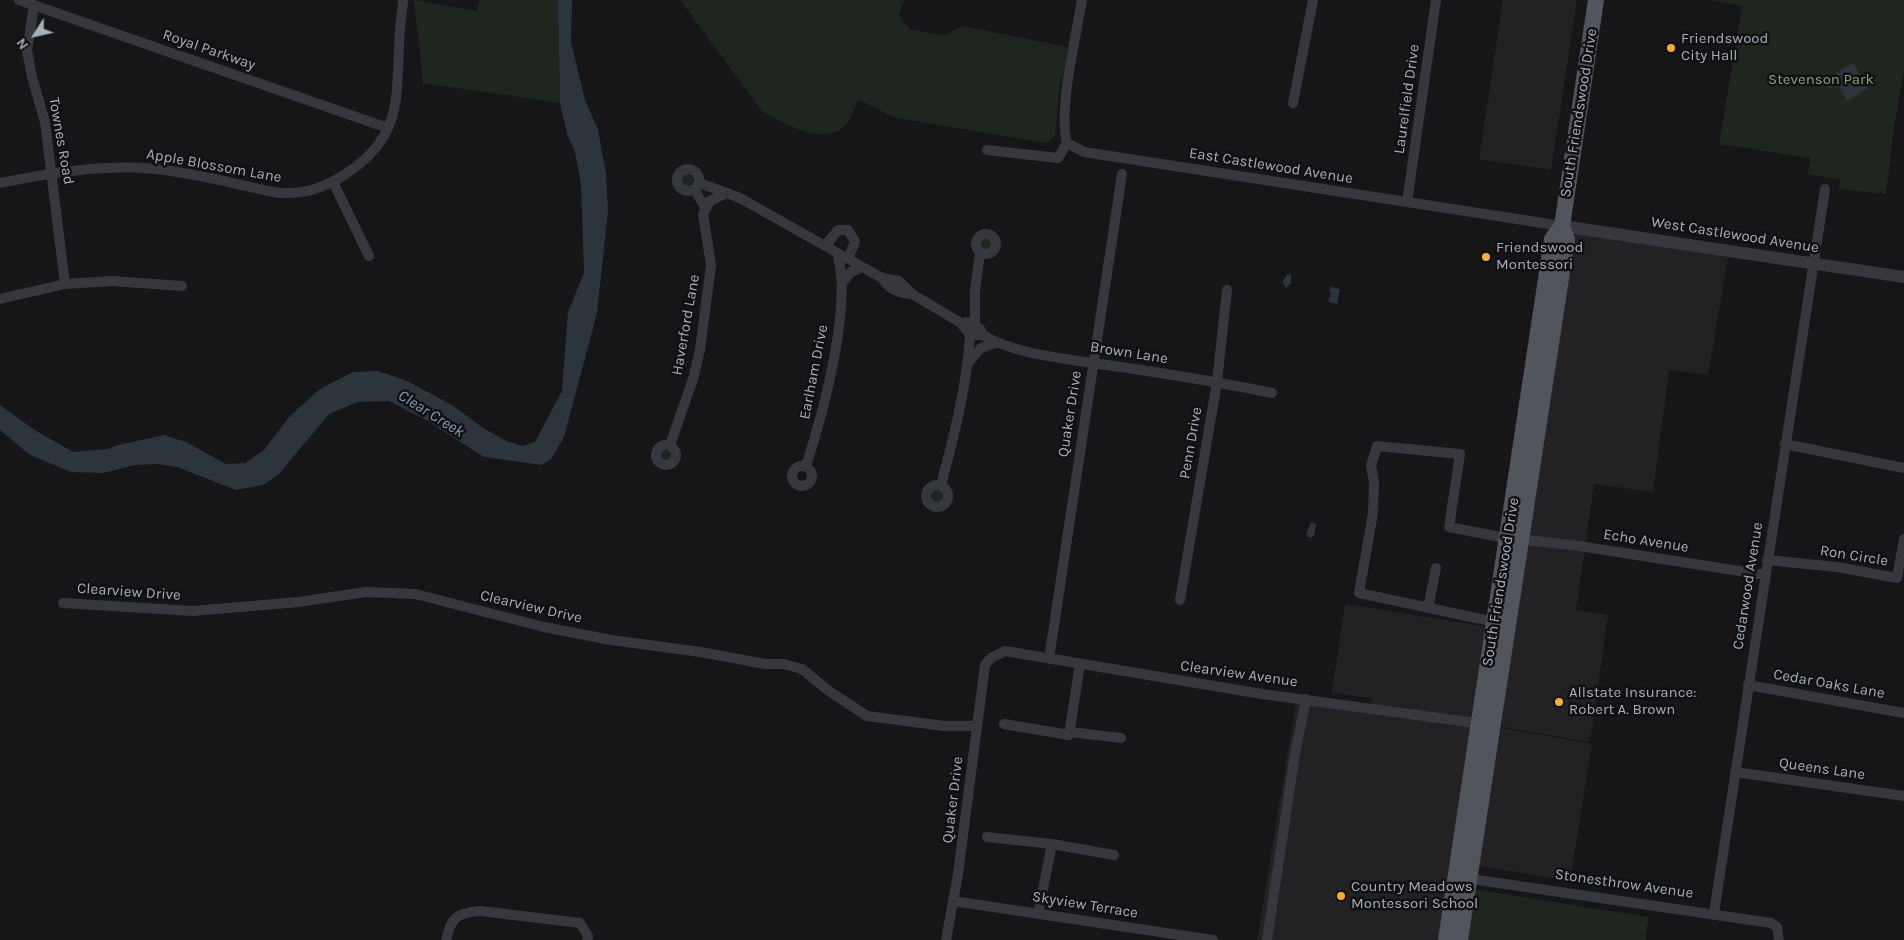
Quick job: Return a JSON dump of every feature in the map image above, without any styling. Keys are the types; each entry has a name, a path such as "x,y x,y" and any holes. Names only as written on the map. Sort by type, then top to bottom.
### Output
{"main road":[{"name":"South Friendswood Drive","path":"1446,940 1463,877 1515,538 1568,239 1562,226 1596,0"},
{"name":"South Friendswood Drive","path":"1486,724 1495,622 1515,538"},
{"name":"South Friendswood Drive","path":"1460,940 1463,877"}],"street":[{"name":"Royal Parkway","path":"19,0 388,128"},
{"name":"Apple Blossom Lane","path":"0,183 52,173 126,168 156,169 289,194 299,194 318,189 334,182 361,164 375,150 395,114 403,0"},
{"path":"987,150 1058,158 1067,143 1064,131 1064,110 1082,0"},
{"path":"1293,103 1313,0"},
{"name":"Laurelfield Drive","path":"1407,202 1436,0"},
{"name":"Townes Road","path":"34,5 27,51 32,77 45,122 65,284"},
{"name":"East Castlewood Avenue","path":"1067,143 1084,152 1562,226"},
{"name":"Quaker Drive","path":"1049,659 1122,174"},
{"path":"334,182 370,256"},
{"name":"Haverford Lane","path":"670,445 693,379 700,350 711,265 703,214 705,207 696,186 726,193"},
{"name":"Cedarwood Avenue","path":"1714,913 1825,189"},
{"path":"705,207 714,199 726,193 882,278 899,281 912,294 961,323 970,335 968,363 956,430 941,486"},
{"name":"West Castlewood Avenue","path":"1562,226 1904,277"},
{"path":"825,246 838,230 848,230 855,242 848,258"},
{"path":"961,323 970,322 975,324 975,291 980,252"},
{"name":"Earlham Drive","path":"806,466 829,380 839,321 842,268 837,253"},
{"path":"842,283 851,272 862,267"},
{"path":"0,299 65,284 112,281 182,286"},
{"name":"Penn Drive","path":"1180,600 1217,382 1227,290"},
{"name":"Brown Lane","path":"975,324 983,335 996,343 1093,363 1217,382 1272,393"},
{"path":"970,335 983,335"},
{"path":"968,363 981,348 996,343"},
{"path":"1785,444 1904,468"},
{"name":"Echo Avenue","path":"1428,608 1359,593 1373,513 1374,482 1371,466 1377,446 1460,454 1449,527 1765,575"},
{"name":"Ron Circle","path":"1768,560 1837,567 1898,578 1904,539"},
{"path":"1436,568 1428,608 1495,622"},
{"name":"Clearview Drive","path":"63,602 193,610 298,602 366,592 416,594 544,627 610,640 802,668 829,691 867,716 944,726 977,726"},
{"name":"Clearview Avenue","path":"986,664 991,658 1005,651 1262,694 1486,724"},
{"name":"Quaker Drive","path":"946,940 986,664"},
{"path":"1070,732 1080,664"},
{"name":"Cedar Oaks Lane","path":"1748,685 1904,713"},
{"path":"1266,940 1295,754 1306,699"},
{"path":"1004,724 1069,735 1070,732 1121,738"},
{"name":"Queens Lane","path":"1735,772 1904,796"},
{"path":"987,837 1052,844 1114,855"},
{"path":"1038,914 1052,844"},
{"name":"Stonesthrow Avenue","path":"1463,877 1771,923 1777,927 1779,938"},
{"name":"Skyview Terrace","path":"953,901 1213,940"},
{"path":"446,940 450,924 466,912 480,911 580,923 588,936 587,940"}],"shaded area":[{"path":"1503,0 1577,0 1551,170 1479,159"},
{"path":"1578,234 1728,256 1708,375 1669,370 1653,492 1594,484 1576,610 1608,615 1590,742 1502,727 1508,666 1573,237"},
{"path":"1345,604 1489,627 1442,940 1257,940 1296,703 1370,713 1372,699 1332,692"},
{"path":"1501,728 1592,744 1570,881 1479,866"}],"green space":[{"path":"414,0 477,11 480,0 558,0 560,103 423,83"},
{"path":"680,0 904,0 899,15 910,29 944,36 962,26 1067,47 1064,72 1060,85 1055,135 1046,143 893,117 858,99 849,121 838,131 829,134 819,134 798,129 762,111"},
{"name":"Stevenson Park","path":"1710,0 1904,0 1904,70 1894,127 1886,194 1839,189 1840,180 1808,174 1810,158 1719,144 1742,6"},
{"path":"685,174 689,174 693,180 689,186 685,186 681,182 681,178"},
{"path":"984,238 988,238 992,244 988,250 984,250 980,246 980,242"},
{"path":"664,449 668,449 672,455 668,461 664,461 660,457 660,453"},
{"path":"935,490 939,490 943,496 939,502 935,502 931,498 931,494"},
{"path":"1473,889 1648,917 1646,940 1465,940"}],"water":[{"name":"Clear Creek","path":"558,0 572,0 571,42 585,100 598,130 606,173 608,211 597,313 564,437 551,459 542,465 484,457 426,420 389,401 358,402 329,414 278,475 263,485 236,490 177,467 157,464 135,465 103,473 71,472 30,455 0,430 0,405 33,429 73,452 107,449 164,435 188,443 226,464 245,463 264,450 290,416 320,389 353,372 378,371 405,380 428,392 455,407 483,428 506,441 523,446 535,442 562,391 568,312 584,273 581,183 575,152 567,134 560,103"},
{"path":"1853,63 1868,88 1847,101 1839,87 1827,88 1822,81"},
{"path":"1291,274 1291,283 1286,288 1282,282 1287,275"},
{"path":"1330,287 1340,289 1337,304 1328,302 1331,293 1329,292"},
{"path":"1311,522 1316,524 1314,536 1310,538 1306,535"}],"place":[{"name":"Friendswood City Hall","path":"1671,48"},
{"name":"Friendswood Montessori","path":"1486,257"},
{"name":"Allstate Insurance: Robert A. Brown","path":"1559,702"},
{"name":"Country Meadows Montessori School","path":"1341,896"}]}
